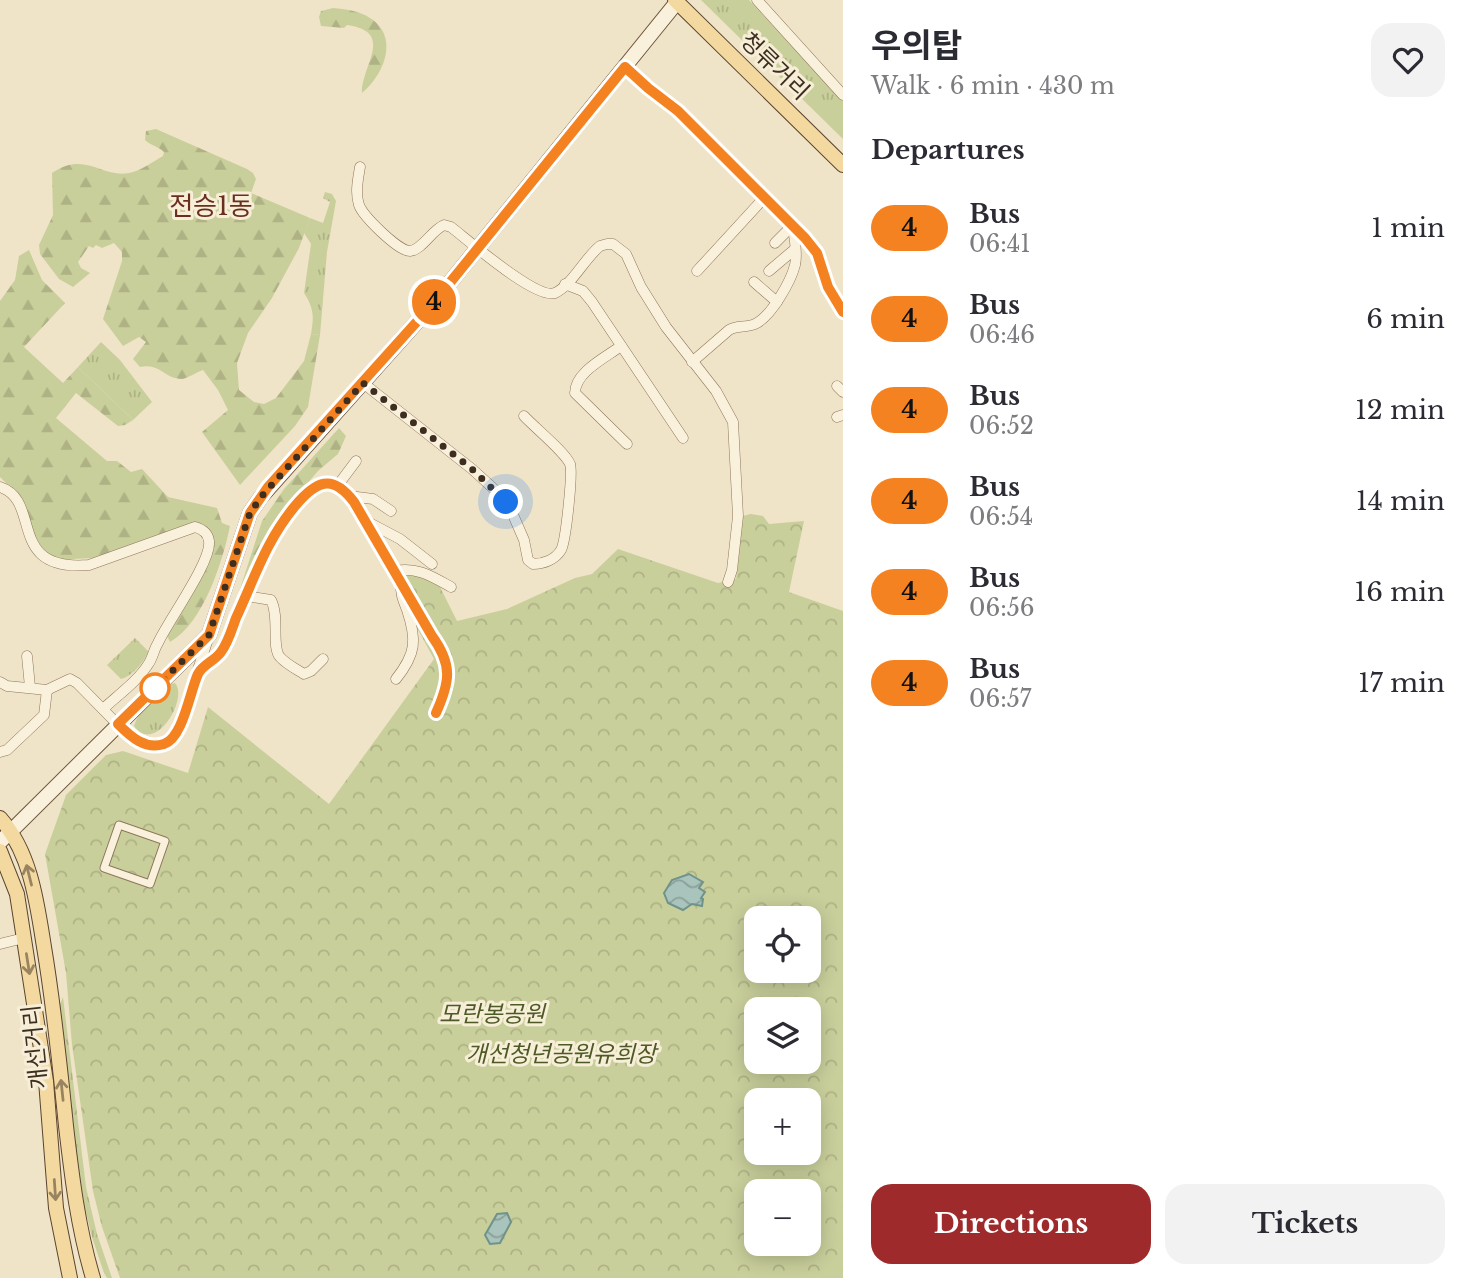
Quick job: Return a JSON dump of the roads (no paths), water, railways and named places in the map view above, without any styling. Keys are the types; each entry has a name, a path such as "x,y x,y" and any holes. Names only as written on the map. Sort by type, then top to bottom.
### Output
{"main road":[{"path":"0,842 209,635 250,513 268,487 363,383 478,248 677,1"},
{"name":"청류거리","path":"677,1 843,165"},
{"name":"개선거리","path":"0,818 11,831 26,861 41,929 51,990 74,1194 82,1241 93,1278"},
{"name":"개선거리","path":"0,851 17,894 46,1081 57,1208 70,1278"}],"street":[{"path":"757,0 843,95"},
{"path":"625,67 678,111 793,225 817,253 828,287 843,312"},
{"path":"360,167 357,192 359,205 369,221 408,251 415,249 444,225 451,227 515,278 547,293 554,293 600,246 607,243 621,248 666,327 716,391 733,422 738,516 732,570 728,582"},
{"path":"697,271 765,197"},
{"path":"775,243 793,225"},
{"path":"692,362 729,330 758,324 767,316 795,265 793,225"},
{"path":"769,271 795,250"},
{"path":"754,282 777,302"},
{"path":"565,284 583,291 683,438"},
{"path":"621,346 579,377 575,393 627,444"},
{"path":"363,383 494,489 506,502 514,517 524,540 527,560 533,564 541,564 552,559 561,550 572,474 567,459 524,416"},
{"path":"338,485 356,461"},
{"path":"199,671 221,653 269,542 306,494 317,485 327,483 338,485 349,496 432,636 445,653 448,687 436,713"},
{"path":"0,487 11,492 37,549 55,564 89,565 195,527 205,533 209,542 206,559 157,644 150,662 103,709"},
{"path":"349,496 373,499 391,512"},
{"path":"365,521 400,539 432,564"},
{"path":"395,571 407,569 424,572 451,587"},
{"path":"396,679 406,667 415,636 400,593 401,582"},
{"path":"246,596 271,600 277,630 276,652 282,660 304,674 323,659"},
{"path":"0,682 7,686 47,690 70,679 141,743 166,744 177,733 209,635"},
{"path":"27,656 30,687"},
{"path":"0,752 7,750 44,715 47,690"},
{"path":"119,825 164,841 150,884 104,868 119,825"},
{"path":"0,944 24,938"}],"water":[{"path":"689,874 703,882 699,888 705,892 701,898 702,906 692,904 683,910 668,903 664,893 672,880"},
{"path":"507,1213 511,1222 500,1243 490,1244 485,1235 497,1214"}],"district":[{"name":"전승1동","path":"211,206"}],"park label":[{"name":"모란봉공원","path":"492,1014"},
{"name":"개선청년공원유희장","path":"561,1054"}]}
